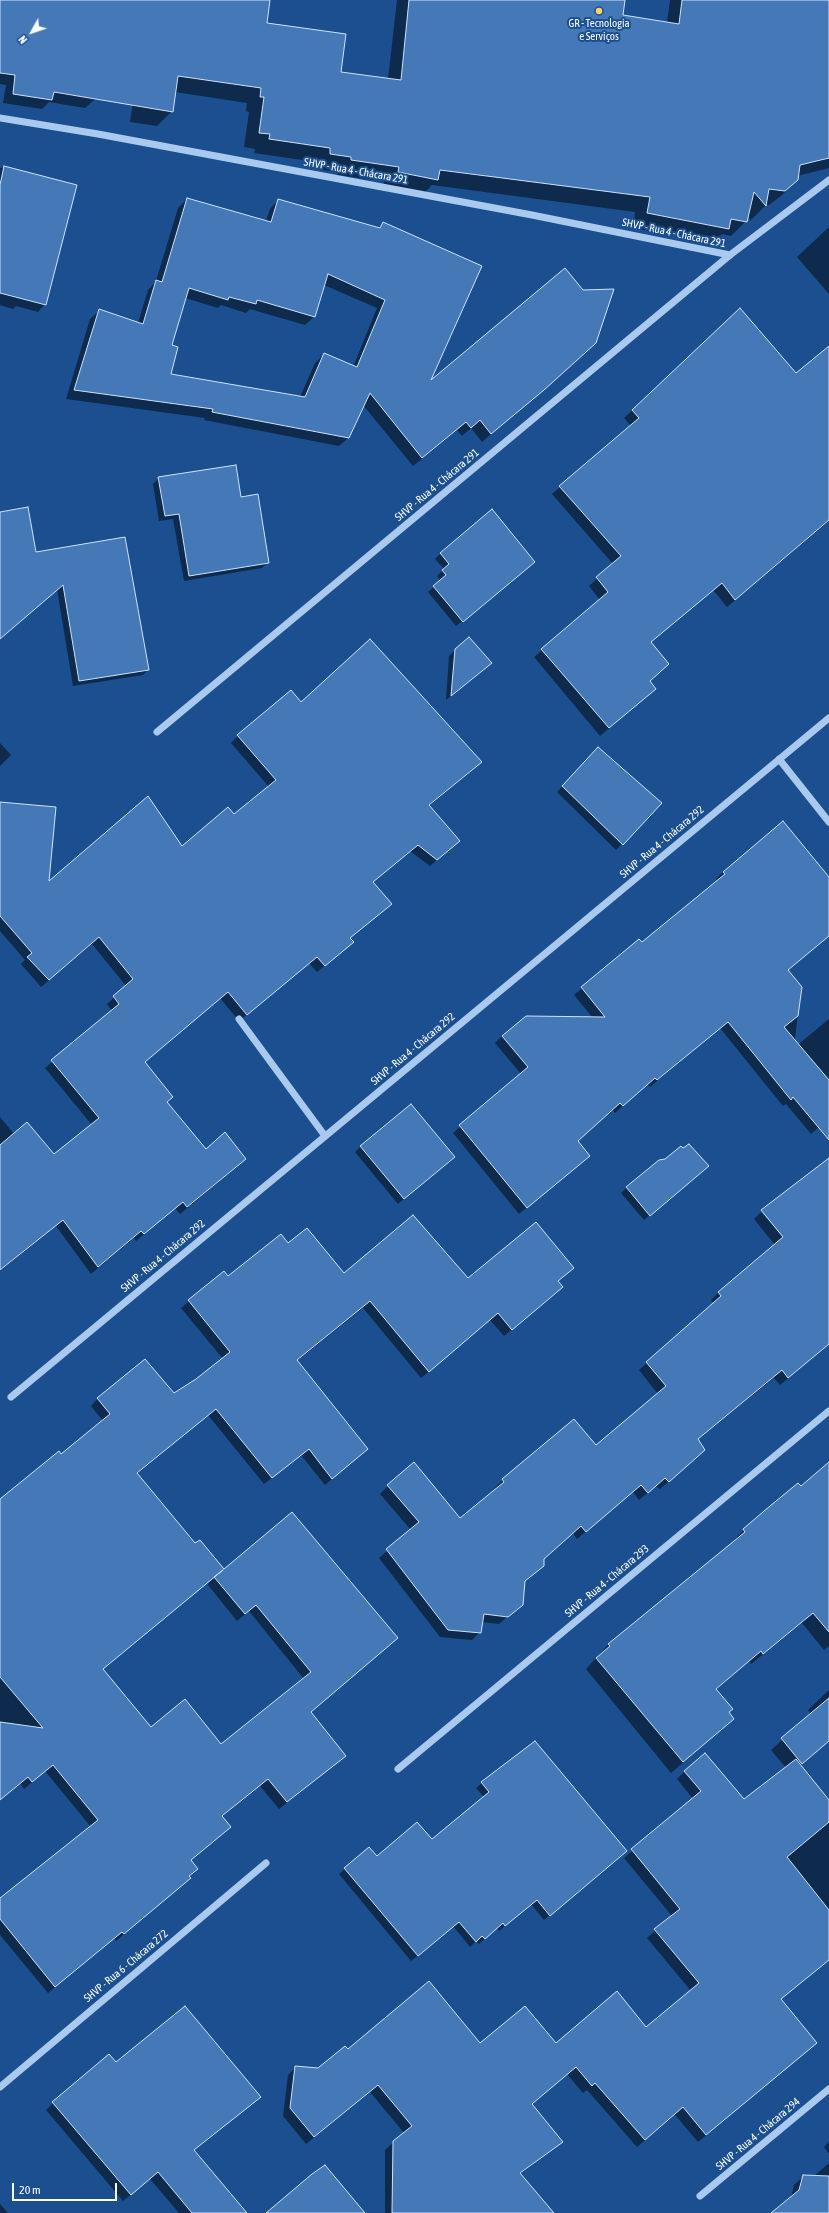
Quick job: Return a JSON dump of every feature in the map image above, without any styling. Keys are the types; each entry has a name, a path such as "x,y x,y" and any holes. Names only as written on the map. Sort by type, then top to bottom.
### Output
{"street":[{"name":"SHVP - Rua 4 - Chácara 291","path":"0,118 98,134 532,215 730,255"},
{"name":"SHVP - Rua 4 - Chácara 291","path":"158,732 730,255 829,180"},
{"name":"SHVP - Rua 4 - Chácara 292","path":"11,1397 829,718"},
{"path":"780,759 829,822"},
{"path":"239,1019 325,1136"},
{"name":"SHVP - Rua 4 - Chácara 293","path":"398,1769 829,1411"},
{"name":"SHVP - Rua 6 - Chácara 272","path":"0,2087 266,1863"},
{"name":"SHVP - Rua 4 - Chácara 294","path":"700,2196 829,2088"}],"building":[{"path":"0,0 270,0 267,23 346,34 341,72 401,80 409,0 625,0 623,15 679,24 682,0 829,0 829,158 800,165 798,180 785,191 769,189 766,206 754,192 747,222 731,219 729,229 647,213 650,197 440,170 438,180 398,172 399,167 351,160 351,157 330,154 330,148 269,139 270,134 259,133 264,97 260,97 261,88 178,76 173,112 54,92 52,100 13,94 15,75 0,73"},
{"path":"4,166 77,185 46,305 0,293 0,185"},
{"path":"187,198 271,222 278,199 380,228 383,222 482,266 431,380 565,268 583,290 614,289 596,343 544,390 491,434 480,420 471,428 466,422 422,458 370,393 349,438 212,412 213,409 74,390 99,309 143,324 156,280 162,282","holes":["328,274 385,300 357,367 324,353 305,397 171,374 178,347 172,345 189,288 228,300 229,297 256,304 257,300 315,317"]},
{"path":"740,308 796,373 829,346 829,520 735,600 722,583 651,642 669,664 650,681 656,689 609,728 541,649 608,592 596,577 621,556 559,486 639,418 632,410"},
{"path":"236,465 241,497 258,494 269,563 189,576 179,514 165,516 158,477"},
{"path":"28,507 36,552 125,537 149,670 79,681 63,585 0,639 0,512"},
{"path":"492,509 535,562 463,622 433,586 446,575 442,570 449,564 440,553"},
{"path":"469,637 492,663 451,696 455,649"},
{"path":"370,639 482,762 429,805 460,841 437,860 418,845 373,882 392,904 350,938 354,942 325,966 317,957 247,1015 228,992 145,1062 173,1097 167,1102 206,1149 225,1132 246,1159 187,1207 183,1202 144,1234 141,1231 98,1267 63,1220 0,1270 0,1145 27,1122 54,1154 99,1118 51,1060 119,1004 113,996 133,979 99,937 49,980 27,957 32,953 0,916 0,802 56,807 49,881 148,796 182,846 228,807 234,814 276,780 237,735 291,690 301,702"},
{"path":"598,747 662,803 623,845 562,786"},
{"path":"783,821 829,877 829,936 788,970 802,987 798,1016 784,1027 829,1080 829,1140 793,1097 791,1100 728,1022 657,1080 655,1078 623,1106 620,1103 578,1141 590,1156 527,1208 459,1125 528,1067 502,1036 526,1016 605,1017 581,987 639,939 642,942 725,874 723,872"},
{"path":"411,1104 455,1157 404,1199 360,1146"},
{"path":"689,1144 709,1166 650,1216 626,1187 659,1160 665,1159 681,1146 683,1148"},
{"path":"829,1158 829,1344 788,1378 782,1370 698,1439 705,1450 669,1482 665,1478 648,1493 641,1485 586,1532 581,1526 544,1559 544,1566 525,1581 523,1605 508,1617 484,1614 481,1633 448,1630 386,1549 419,1522 387,1485 414,1462 460,1518 504,1482 502,1479 574,1419 596,1445 666,1386 646,1362 721,1296 718,1292 783,1237 761,1210"},
{"path":"413,1215 468,1278 536,1222 574,1268 558,1281 563,1287 512,1330 498,1313 429,1372 370,1301 297,1360 368,1449 332,1479 309,1449 272,1478 216,1409 137,1473 195,1543 200,1540 224,1569 292,1512 398,1638 311,1712 346,1756 287,1802 268,1779 222,1816 231,1827 191,1860 198,1869 189,1876 191,1878 124,1934 122,1932 55,1987 0,1919 0,1898 98,1820 53,1765 32,1782 28,1777 0,1800 0,1722 43,1728 0,1677 0,1499 59,1451 61,1454 110,1414 97,1398 145,1359 174,1393 196,1379 230,1352 188,1300 224,1271 228,1276 281,1234 288,1243 307,1228 344,1273","holes":["214,1577 245,1614 256,1605 311,1672 221,1744 185,1699 151,1727 103,1669"]},
{"path":"829,1462 829,1632 813,1613 763,1654 761,1651 716,1689 733,1709 729,1712 734,1719 683,1762 596,1658 610,1646 608,1644 745,1532 743,1529 770,1506 798,1483 801,1486"},
{"path":"829,1698 829,1741 802,1764 781,1738"},
{"path":"535,1741 627,1851 550,1916 537,1900 505,1926 503,1923 485,1939 482,1936 476,1942 459,1922 418,1956 344,1868 369,1847 377,1856 417,1822 432,1839 489,1792 481,1782"},
{"path":"705,1753 744,1799 796,1759 829,1800 829,1822 787,1857 829,1910 829,1960 781,1999 817,2043 706,2135 683,2107 645,2140 595,2083 592,2086 576,2067 532,2104 563,2142 520,2173 554,2213 392,2213 393,2141 412,2126 378,2085 314,2137 290,2108 295,2066 318,2068 345,2046 348,2049 429,1981 480,2043 525,2006 556,2043 617,1991 646,2027 699,1983 654,1929 680,1909 631,1849 701,1791 684,1771"},
{"path":"185,2006 261,2097 194,2150 247,2213 192,2213 158,2172 131,2195 52,2102 109,2054 116,2062"},
{"path":"325,2165 365,2213 266,2213 312,2174"},
{"path":"803,2175 829,2176 829,2213 771,2213 799,2190"}],"place":[{"name":"GR - Tecnologia e Serviços","path":"599,11"}]}
